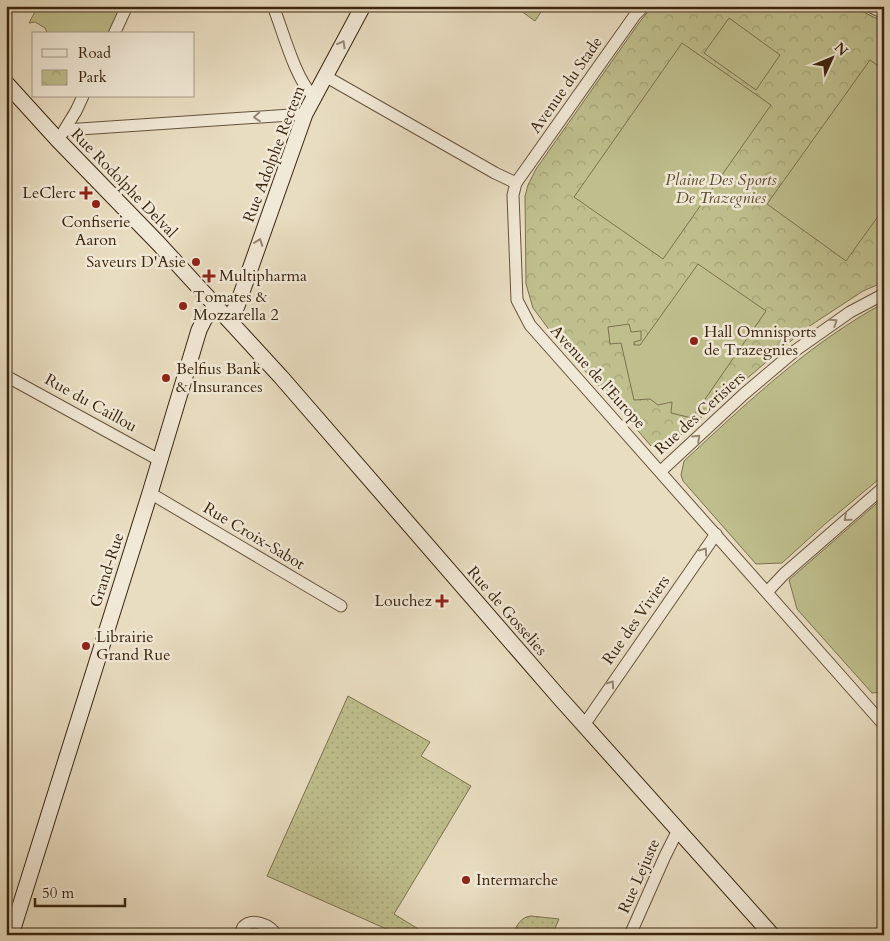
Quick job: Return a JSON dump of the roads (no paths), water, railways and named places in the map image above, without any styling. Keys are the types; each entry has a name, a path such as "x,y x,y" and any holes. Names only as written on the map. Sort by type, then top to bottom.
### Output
{"main road":[{"name":"Rue Adolphe Rectem","path":"228,319 237,306 305,114 363,6"},
{"name":"Rue Rodolphe Delval","path":"6,83 61,134 217,307"},
{"name":"Rue de Gosselies","path":"217,307 281,377 584,725 772,935"},
{"name":"Grand-Rue","path":"11,935 150,493 199,330 205,318 217,307"}],"street":[{"path":"115,32 127,6"},
{"path":"273,6 296,68 307,90 314,96"},
{"name":"Avenue du Stade","path":"516,183 635,15 644,6"},
{"path":"869,6 884,13"},
{"path":"325,76 495,174 516,183"},
{"path":"61,134 82,98"},
{"path":"61,134 305,114"},
{"name":"Avenue de l'Europe","path":"516,183 513,195 517,300 530,325 881,718"},
{"name":"Rue des Cerisiers","path":"661,471 744,394 796,350 850,312 884,294"},
{"name":"Rue du Caillou","path":"6,376 160,460"},
{"path":"767,592 784,574 884,487"},
{"name":"Rue Croix-Sabot","path":"150,493 341,606"},
{"name":"Rue des Viviers","path":"584,725 716,534"},
{"name":"Rue Lejuste","path":"630,935 678,830"},
{"path":"240,935 244,926 258,922 275,932 276,935"}],"place":[{"name":"LeClerc","path":"86,193"},
{"name":"Confiserie Aaron","path":"96,204"},
{"name":"Saveurs D'Asie","path":"196,262"},
{"name":"Multipharma","path":"209,276"},
{"name":"Tomates & Mozzarella 2","path":"183,306"},
{"name":"Hall Omnisports de Trazegnies","path":"694,341"},
{"name":"Belfius Bank & Insurances","path":"166,378"},
{"name":"Louchez","path":"442,601"},
{"name":"Librairie Grand Rue","path":"86,646"},
{"name":"Intermarche","path":"466,880"}],"park label":[{"name":"Plaine Des Sports De Trazegnies","path":"721,189"}]}
